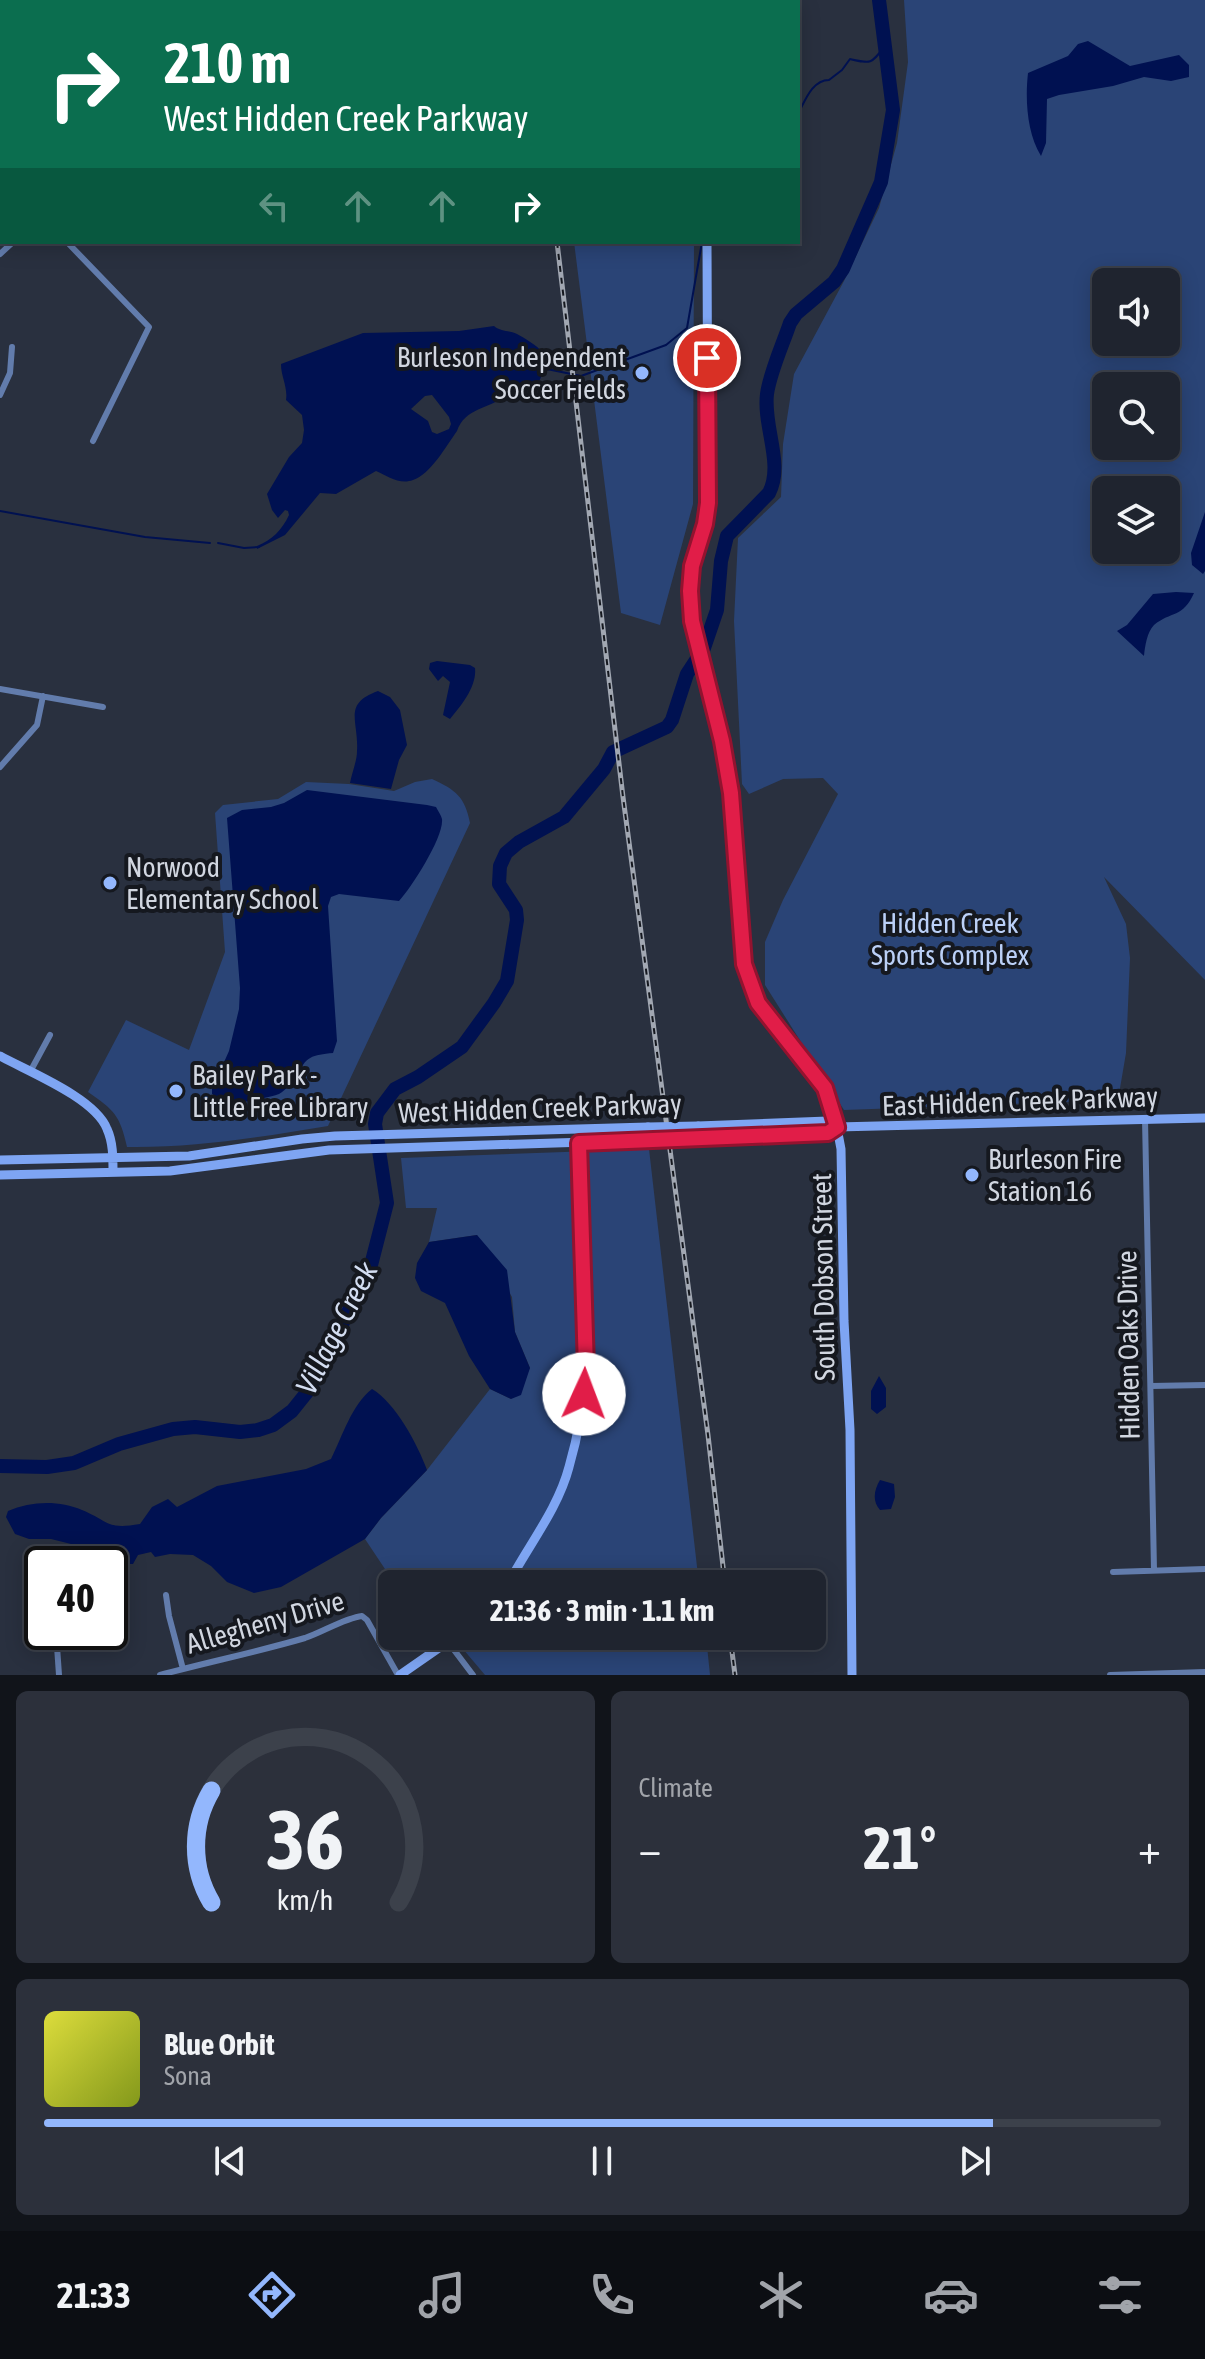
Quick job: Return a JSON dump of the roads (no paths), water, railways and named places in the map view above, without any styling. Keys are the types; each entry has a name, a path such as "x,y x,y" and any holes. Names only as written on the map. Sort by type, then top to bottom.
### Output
{"street":[{"path":"69,244 149,327 93,441"},
{"name":"South Dobson Street","path":"707,244 708,503 692,566 692,621 722,741 731,793 744,964 758,1003 825,1088 837,1127 843,1173 852,1675"},
{"path":"0,395 10,373 12,347"},
{"path":"0,689 103,707"},
{"path":"0,767 37,725 43,696"},
{"path":"30,1072 50,1035"},
{"path":"0,1056 80,1099 100,1115 108,1129 113,1172"},
{"name":"East Hidden Creek Parkway","path":"837,1127 1205,1118"},
{"name":"Hidden Oaks Drive","path":"1145,1119 1154,1570"},
{"name":"West Hidden Creek Parkway","path":"0,1160 189,1156 335,1136 828,1121 837,1127 828,1133 696,1139 329,1150 183,1170 0,1175"},
{"path":"516,1570 551,1509 569,1469 584,1394 586,1368 578,1129"},
{"path":"1151,1386 1205,1385"},
{"path":"1113,1572 1205,1569"},
{"path":"166,1595 183,1669"},
{"name":"Allegheny Drive","path":"160,1675 291,1642 362,1616 399,1675"},
{"path":"57,1650 59,1675"},
{"path":"399,1675 436,1650"},
{"path":"458,1650 473,1675"},
{"path":"1110,1675 1205,1672"}],"waterway":[{"name":"Village Creek","path":"0,1466 47,1467 74,1463 119,1444 173,1429 258,1430 273,1425 292,1411 308,1391 370,1269 387,1203 375,1124 377,1113 395,1089 462,1047 507,981 517,920 516,910 499,884 500,866 506,853 519,842 564,817 604,769 613,752 667,727 687,674 704,648 717,610 721,561 727,536 769,493 773,482 774,458 767,394 777,358 796,314 834,282 843,269 881,182 893,110 879,0"},
{"path":"800,110 818,83 829,80 850,59 870,61 885,46"},
{"path":"542,368 581,376 666,345 687,328 702,244"},
{"path":"0,511 145,537 210,543"},
{"path":"218,543 244,548 259,547"}],"railway":[{"path":"557,244 623,797 723,1570"},
{"path":"732,1650 735,1675"}],"place":[{"name":"Burleson Independent Soccer Fields","path":"642,373"},
{"name":"Norwood Elementary School","path":"110,883"},
{"name":"Bailey Park - Little Free Library","path":"176,1091"},
{"name":"Burleson Fire Station 16","path":"972,1175"}],"park label":[{"name":"Hidden Creek Sports Complex","path":"950,939"}]}
